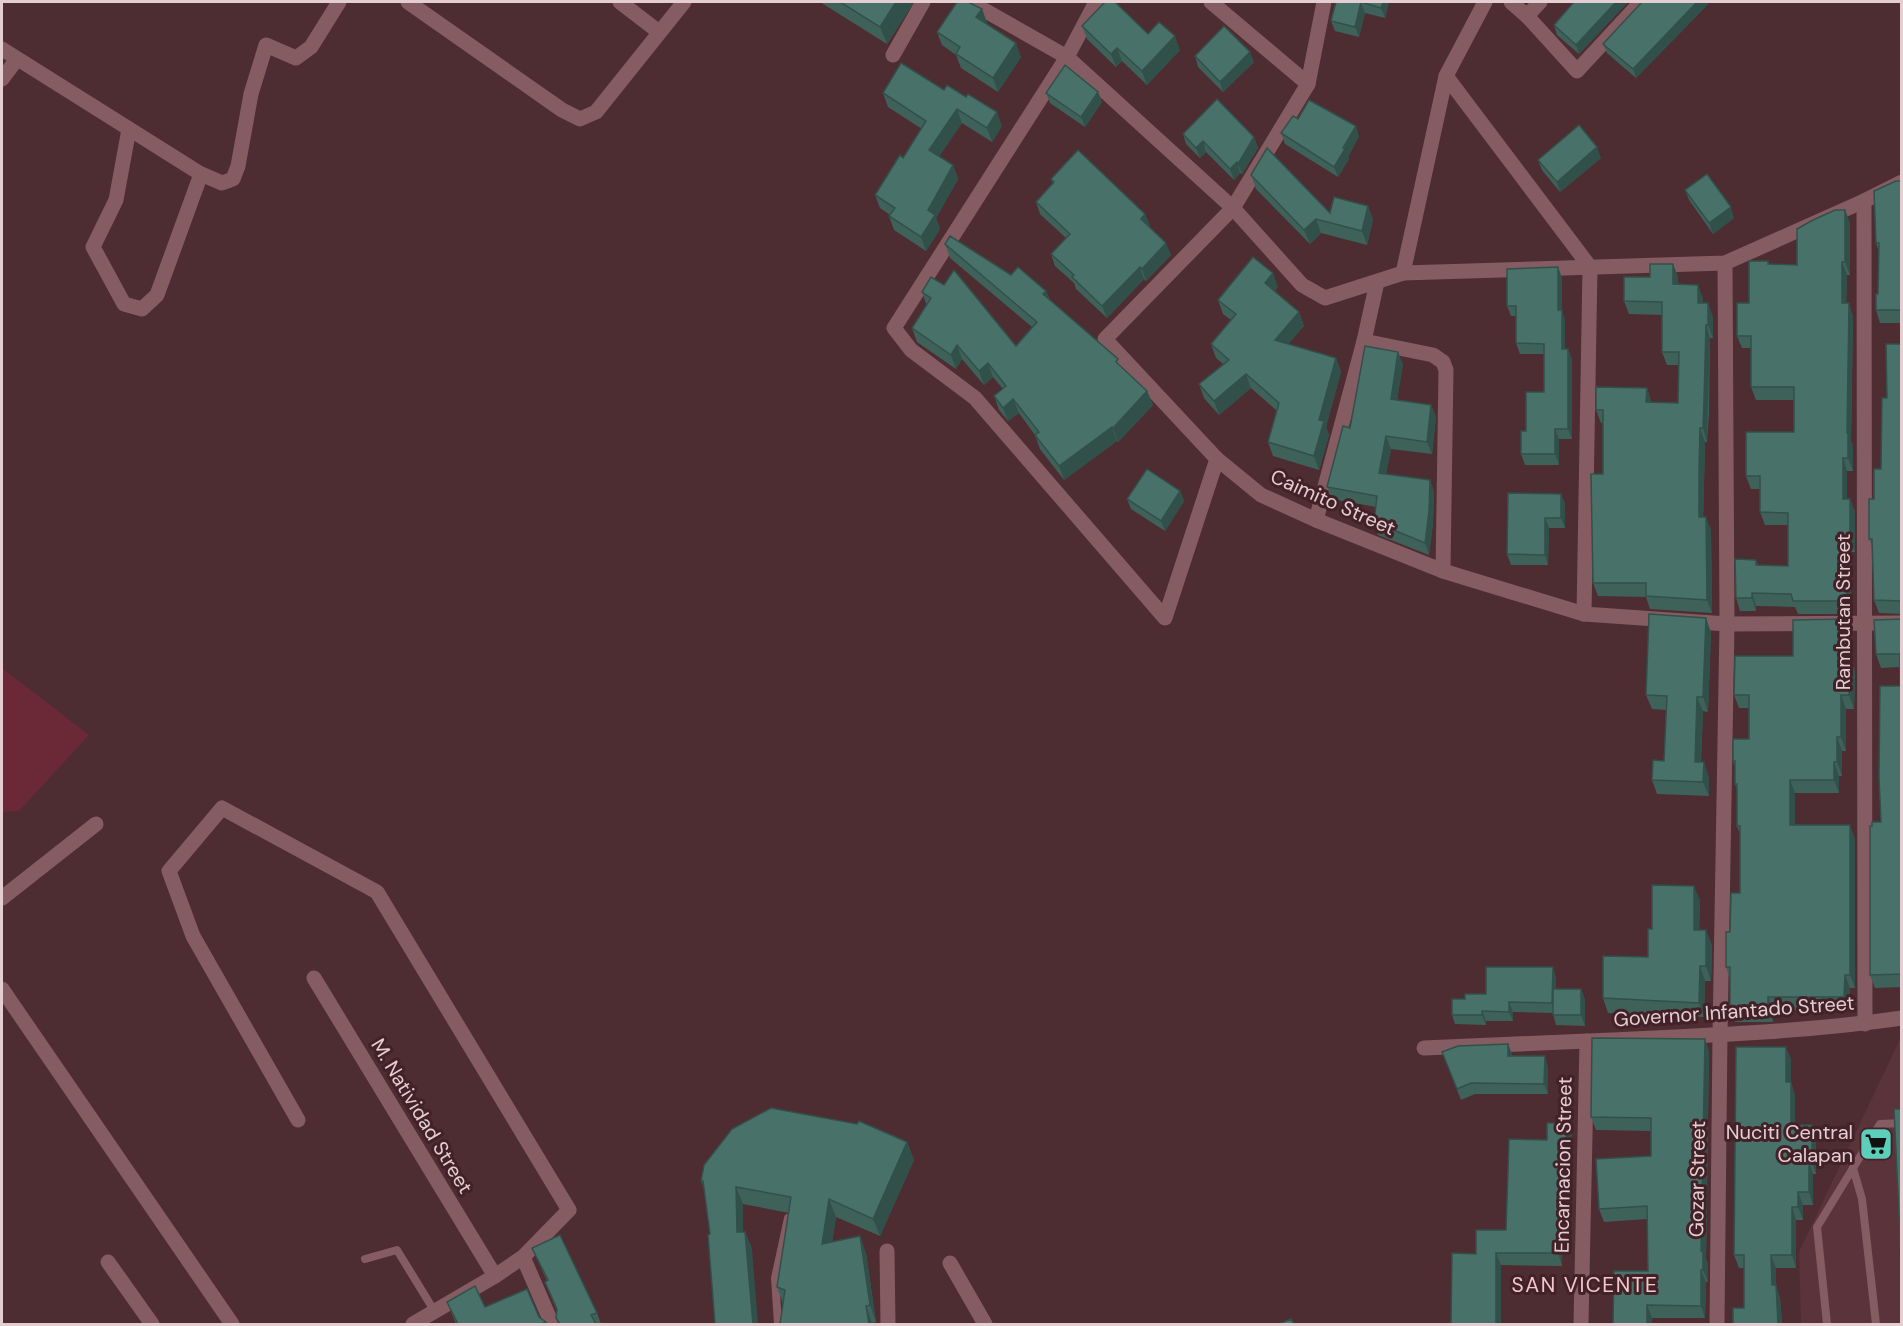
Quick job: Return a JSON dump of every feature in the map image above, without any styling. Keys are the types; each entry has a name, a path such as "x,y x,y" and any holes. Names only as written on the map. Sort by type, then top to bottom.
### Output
{"street":[{"path":"2,49 201,174 222,183 233,179 238,166 251,94 266,45 296,58 311,47 339,2"},
{"path":"408,2 553,103 580,119 596,112 684,2"},
{"path":"620,2 659,32"},
{"path":"893,55 923,2"},
{"path":"970,2 1067,57 1233,208 1302,285 1325,298 1403,273 1725,263 1902,182"},
{"path":"1096,2 1067,57 894,327 911,350 975,398 1165,618 1217,459"},
{"path":"1211,2 1308,84"},
{"name":"Caimito Street","path":"1324,2 1308,84 1233,208 1105,339 1217,459 1261,495 1316,520 1443,571 1584,614 1727,624 1902,623"},
{"path":"1403,273 1446,76 1485,2"},
{"path":"1511,2 1527,16 1577,71 1641,2"},
{"path":"1527,16 1540,2"},
{"path":"2,79 17,59"},
{"path":"1446,76 1590,267 1584,614"},
{"path":"129,129 116,200 93,247 124,304 142,309 157,295 201,174"},
{"name":"Rambutan Street","path":"1864,201 1865,1024"},
{"name":"Gozar Street","path":"1717,1324 1727,624 1725,263"},
{"path":"1316,520 1364,341 1377,282"},
{"path":"1364,341 1433,355 1443,362 1446,370 1443,571"},
{"path":"298,1120 193,936 169,871 222,808 377,892 569,1210 523,1257 423,1320"},
{"path":"2,898 96,824"},
{"name":"M. Natividad Street","path":"314,978 495,1276"},
{"path":"2,989 232,1324"},
{"name":"Governor Infantado Street","path":"1424,1048 1720,1035 1865,1024 1902,1018"},
{"name":"Encarnacion Street","path":"1581,1324 1587,1041"},
{"path":"887,1251 888,1324"},
{"path":"523,1257 552,1324"},
{"path":"108,1262 152,1324"},
{"path":"950,1263 985,1324"}],"lane":[{"path":"1827,1324 1817,1227 1880,1124 1902,1123"},
{"path":"1854,1168 1862,1199 1876,1324"},
{"path":"778,1324 775,1278 788,1218"},
{"path":"365,1259 397,1250 423,1320"}],"shaded area":[{"path":"2,668 89,735 19,811 2,812"},
{"name":"Nuciti Central Calapan","path":"1901,1037 1901,1324 1801,1324 1799,1252"}],"building":[{"path":"840,2 896,2 880,27"},
{"path":"957,2 968,2 982,9 976,17 1016,43 993,78 956,54 960,47 937,32"},
{"path":"1105,2 1115,2 1148,34 1159,22 1175,36 1142,71 1117,48 1111,54 1082,26"},
{"path":"1336,2 1361,2 1355,27 1331,21"},
{"path":"1361,2 1383,2 1381,8"},
{"path":"1574,2 1616,2 1576,45 1554,25"},
{"path":"1642,2 1697,2 1633,69 1603,44"},
{"path":"1224,26 1250,52 1220,82 1195,56"},
{"path":"901,63 944,90 947,85 966,97 968,94 997,112 987,128 957,109 929,150 953,165 928,210 935,215 921,237 889,216 895,208 875,195 900,155 903,158 926,121 883,93"},
{"path":"1065,65 1098,92 1081,117 1046,93"},
{"path":"1217,99 1254,137 1238,164 1237,162 1230,169 1203,141 1196,148 1183,134"},
{"path":"1309,100 1356,126 1334,167 1281,133 1293,116 1298,119"},
{"path":"1579,125 1597,147 1557,182 1538,160"},
{"path":"1267,148 1330,213 1334,197 1368,206 1362,231 1316,219 1304,230 1251,175"},
{"path":"1078,150 1145,214 1141,219 1166,243 1102,306 1051,254 1070,234 1036,202 1054,182 1051,179"},
{"path":"1707,174 1731,207 1709,223 1685,190"},
{"path":"1896,181 1902,181 1902,310 1876,310 1879,243 1876,243 1874,191"},
{"path":"1835,210 1845,210 1842,303 1849,303 1848,458 1843,458 1843,499 1850,499 1847,601 1793,601 1791,594 1752,593 1752,598 1736,598 1735,559 1756,560 1756,565 1788,566 1788,513 1760,512 1760,476 1746,476 1746,432 1794,432 1794,387 1751,387 1751,336 1737,336 1737,303 1749,303 1749,261 1797,265 1797,229"},
{"path":"950,236 1011,275 1018,267 1046,291 1043,294 1118,359 1116,362 1147,391 1113,428 1059,466 1035,435 1039,432 1013,399 1003,408 994,396 1006,386 988,363 979,371 957,345 951,355 912,328 931,298 922,292 931,277 944,285 954,270 1016,346 1037,322 945,244"},
{"path":"1253,257 1273,273 1265,283 1299,312 1275,340 1336,358 1319,420 1324,421 1314,456 1268,442 1279,403 1246,374 1214,401 1199,384 1229,360 1211,344 1236,314 1218,300"},
{"path":"1650,264 1673,264 1673,284 1698,285 1698,303 1708,303 1699,472 1699,517 1706,517 1707,600 1646,596 1646,583 1593,583 1591,474 1603,474 1603,410 1596,410 1596,387 1647,388 1646,402 1678,403 1679,352 1662,352 1662,302 1624,301 1624,277 1650,277"},
{"path":"1558,267 1558,310 1562,310 1562,349 1568,349 1568,429 1555,429 1555,454 1521,454 1521,431 1526,431 1526,392 1544,392 1544,344 1516,343 1516,306 1507,306 1507,269"},
{"path":"1886,344 1902,344 1902,601 1874,600 1872,539 1869,539 1869,499 1874,499 1874,469 1881,469 1882,398 1887,398"},
{"path":"1365,346 1398,352 1391,399 1431,405 1427,442 1386,436 1379,473 1430,480 1425,543 1374,522 1377,496 1327,487 1343,426 1350,428"},
{"path":"1147,469 1180,491 1161,521 1127,499"},
{"path":"1508,493 1561,494 1561,518 1545,518 1545,555 1507,554"},
{"path":"1649,614 1706,618 1703,697 1697,697 1695,762 1704,762 1703,782 1652,780 1653,760 1664,761 1667,696 1646,695"},
{"path":"1847,619 1847,657 1850,657 1849,695 1841,695 1841,737 1837,737 1834,780 1790,780 1790,825 1850,825 1850,975 1845,975 1844,997 1768,997 1768,1008 1730,1008 1730,967 1726,967 1726,932 1730,932 1731,893 1740,893 1740,826 1737,826 1737,784 1735,784 1733,739 1749,739 1749,695 1734,695 1735,656 1793,656 1793,620"},
{"path":"1902,619 1902,974 1870,975 1870,826 1872,822 1881,822 1880,686 1900,686 1900,654 1876,654 1874,620"},
{"path":"1652,885 1694,886 1694,930 1706,930 1706,966 1700,966 1699,1003 1603,998 1603,956 1648,957 1648,929 1652,929"},
{"path":"1486,967 1553,967 1552,1003 1509,1002 1509,1012 1482,1011 1482,1015 1452,1015 1452,999 1465,999 1465,994 1486,994"},
{"path":"1553,989 1581,989 1581,1015 1553,1015"},
{"path":"1592,1038 1705,1039 1701,1306 1647,1305 1647,1324 1613,1324 1614,1271 1648,1271 1647,1206 1599,1209 1596,1159 1651,1156 1651,1118 1591,1117"},
{"path":"1508,1044 1508,1056 1545,1056 1544,1084 1471,1083 1457,1089 1442,1052 1458,1046"},
{"path":"1736,1047 1786,1047 1786,1082 1791,1082 1791,1125 1812,1125 1809,1192 1798,1192 1798,1207 1792,1207 1792,1255 1771,1255 1772,1285 1776,1285 1778,1324 1733,1324 1733,1308 1744,1308 1744,1255 1734,1255"},
{"path":"771,1108 857,1124 859,1121 907,1142 873,1219 829,1199 822,1244 860,1236 870,1305 866,1306 869,1324 780,1324 785,1290 777,1287 791,1197 736,1187 737,1232 745,1232 753,1324 715,1324 708,1235 710,1234 703,1181 701,1181 704,1165 732,1129"},
{"path":"1894,1109 1902,1109 1902,1278"},
{"path":"1547,1123 1567,1123 1563,1230 1558,1230 1558,1253 1496,1253 1496,1324 1451,1324 1452,1253 1476,1254 1476,1230 1506,1230 1509,1139 1547,1140"},
{"path":"560,1235 597,1313 591,1315 596,1324 560,1324 556,1318 557,1309 545,1282 548,1280 532,1248"},
{"path":"475,1286 485,1307 527,1289 539,1317 546,1322 541,1324 458,1324 447,1302"},
{"path":"1291,1319 1294,1324 1279,1324"}],"place":[{"name":"Nuciti Central Calapan","path":"1876,1144"}],"district":[{"name":"SAN VICENTE","path":"1585,1285"}]}
